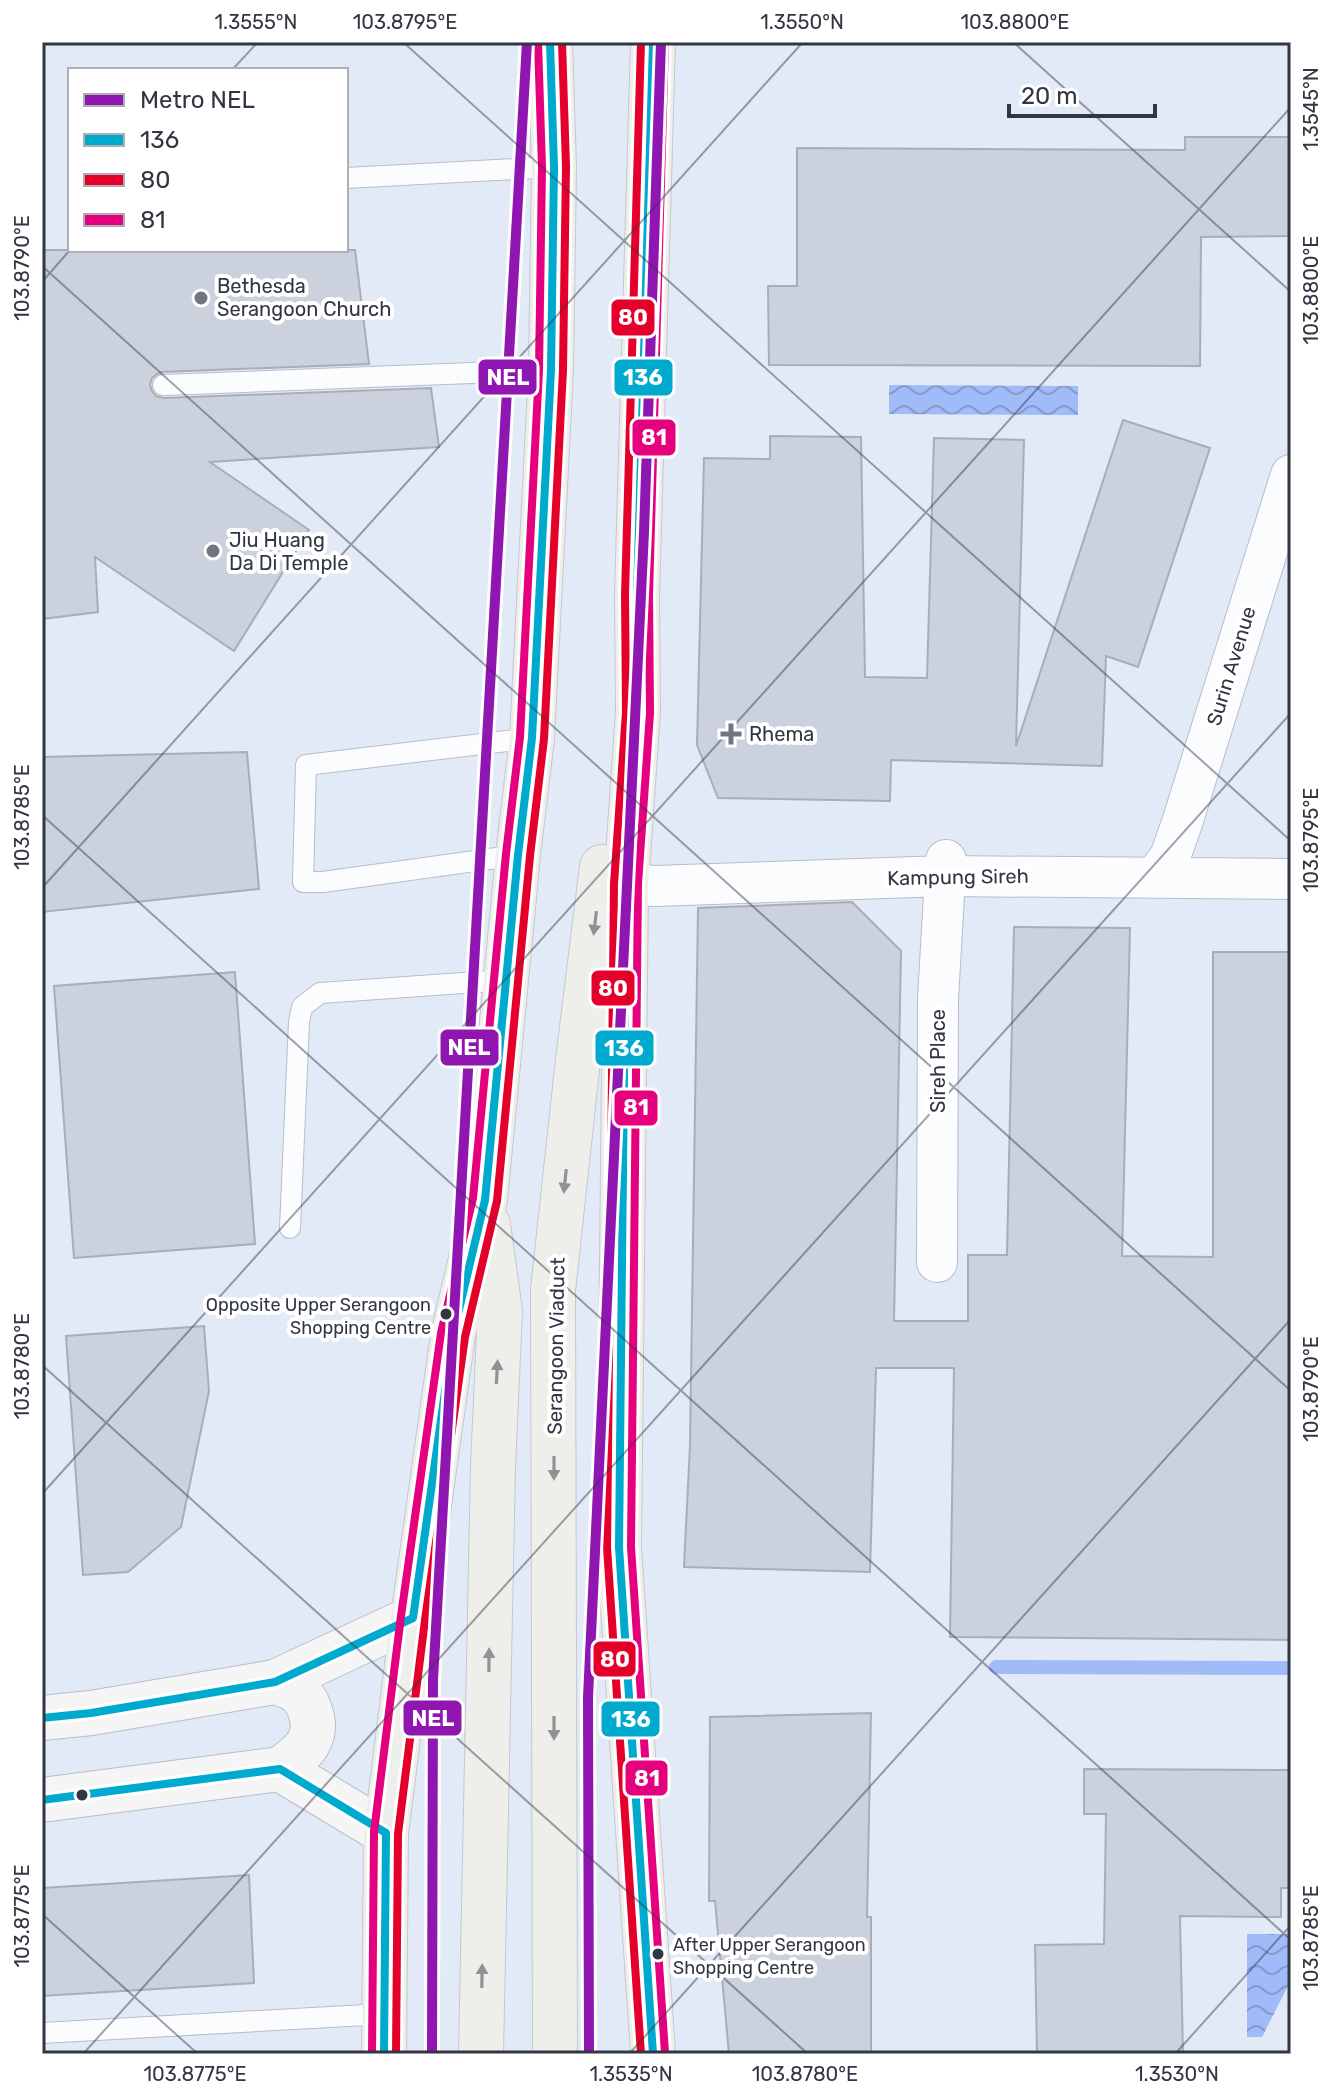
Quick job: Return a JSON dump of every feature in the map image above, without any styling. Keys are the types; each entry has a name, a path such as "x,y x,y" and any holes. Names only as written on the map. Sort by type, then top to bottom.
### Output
{"main road":[{"path":"384,2034 386,1833 453,1335 485,1200 532,738 551,370 554,167 550,42"},
{"path":"653,42 637,595 638,712 627,873 619,1547 653,2054"},
{"name":"Serangoon Viaduct","path":"555,2054 553,1290 578,1060 637,595"},
{"path":"481,2054 493,1466 500,1311 485,1200"},
{"path":"42,1718 91,1713 275,1682 413,1618"},
{"path":"42,1800 280,1769 293,1761 311,1740 315,1722 306,1700 294,1689 275,1682"},
{"path":"280,1769 386,1833"}],"street":[{"name":"Surin Avenue","path":"1162,867 1192,792 1291,475"},
{"name":"Kampung Sireh","path":"627,873 657,865 1162,867 1291,861"},
{"name":"Kampung Sireh","path":"1162,867 1291,879"},
{"name":"Sireh Place","path":"937,1262 938,999 945,868"}],"lane":[{"path":"348,178 554,167"},
{"path":"163,385 551,370"},
{"path":"518,855 323,882 303,882 306,765 532,738"},
{"path":"290,1228 302,1007 320,993 506,980"},
{"path":"42,2033 384,2034"}],"water":[{"path":"889,385 1078,386 1078,415 889,414"},
{"path":"1247,1934 1291,1934 1291,1980 1262,2037 1247,2037"}],"building":[{"path":"1185,137 1291,137 1291,236 1201,237 1200,366 769,365 768,286 797,286 797,148 1185,150"},
{"path":"42,250 355,250 369,364 162,372 152,378 152,391 164,398 431,388 439,447 210,462 309,530 234,651 95,557 98,612 42,619"},
{"path":"1123,420 1210,448 1138,667 1106,656 1102,766 891,760 890,801 718,798 697,745 704,458 770,459 770,436 861,437 865,677 927,678 934,438 1024,440 1016,746"},
{"path":"247,752 259,889 42,912 42,757"},
{"path":"852,902 901,951 894,1321 968,1321 968,1255 1007,1255 1014,927 1130,928 1122,1256 1213,1257 1213,952 1291,952 1291,1640 950,1637 954,1368 876,1368 870,1572 684,1567 690,1445 698,908"},
{"path":"235,972 255,1244 74,1258 54,986"},
{"path":"204,1326 209,1391 181,1527 128,1572 83,1575 66,1336"},
{"path":"871,1713 867,1917 871,1917 871,2054 729,2054 715,1901 709,1901 710,1717"},
{"path":"1084,1769 1291,1770 1291,1888 1281,1888 1281,1917 1180,1916 1183,2054 1037,2054 1035,1945 1104,1944 1106,1814 1084,1814"},
{"path":"249,1875 254,1983 42,1996 42,1888"}],"waterway":[{"path":"996,1667 1291,1668"}],"metro line":[{"name":"NEL","path":"432,2054 433,1680 527,42"},
{"name":"NEL","path":"589,2054 588,1697 644,532 661,42"}],"transit line":[{"name":"81","path":"372,2054 374,1832 441,1333 473,1198 520,737 539,370 542,167 538,42"},
{"name":"136","path":"42,1718 91,1713 275,1682 413,1618 453,1335 485,1200 532,738 551,370 554,167 550,42"},
{"name":"80","path":"396,2054 398,1834 465,1337 497,1201 544,739 563,370 566,167 562,42"},
{"name":"80","path":"641,42 625,595 626,712 614,884 607,1547 641,2054"},
{"name":"136","path":"653,42 637,595 638,712 626,884 619,1547 653,2054"},
{"name":"81","path":"665,42 649,595 650,713 638,884 631,1547 665,2053"},
{"name":"136","path":"42,1800 280,1769 386,1833 384,2054"}],"place":[{"name":"Bethesda Serangoon Church","path":"201,298"},
{"name":"Jiu Huang Da Di Temple","path":"213,551"},
{"name":"Rhema","path":"731,734"},
{"name":"Opposite Upper Serangoon Shopping Centre","path":"446,1314"},
{"name":"After Upper Serangoon Shopping Centre","path":"658,1954"}]}
